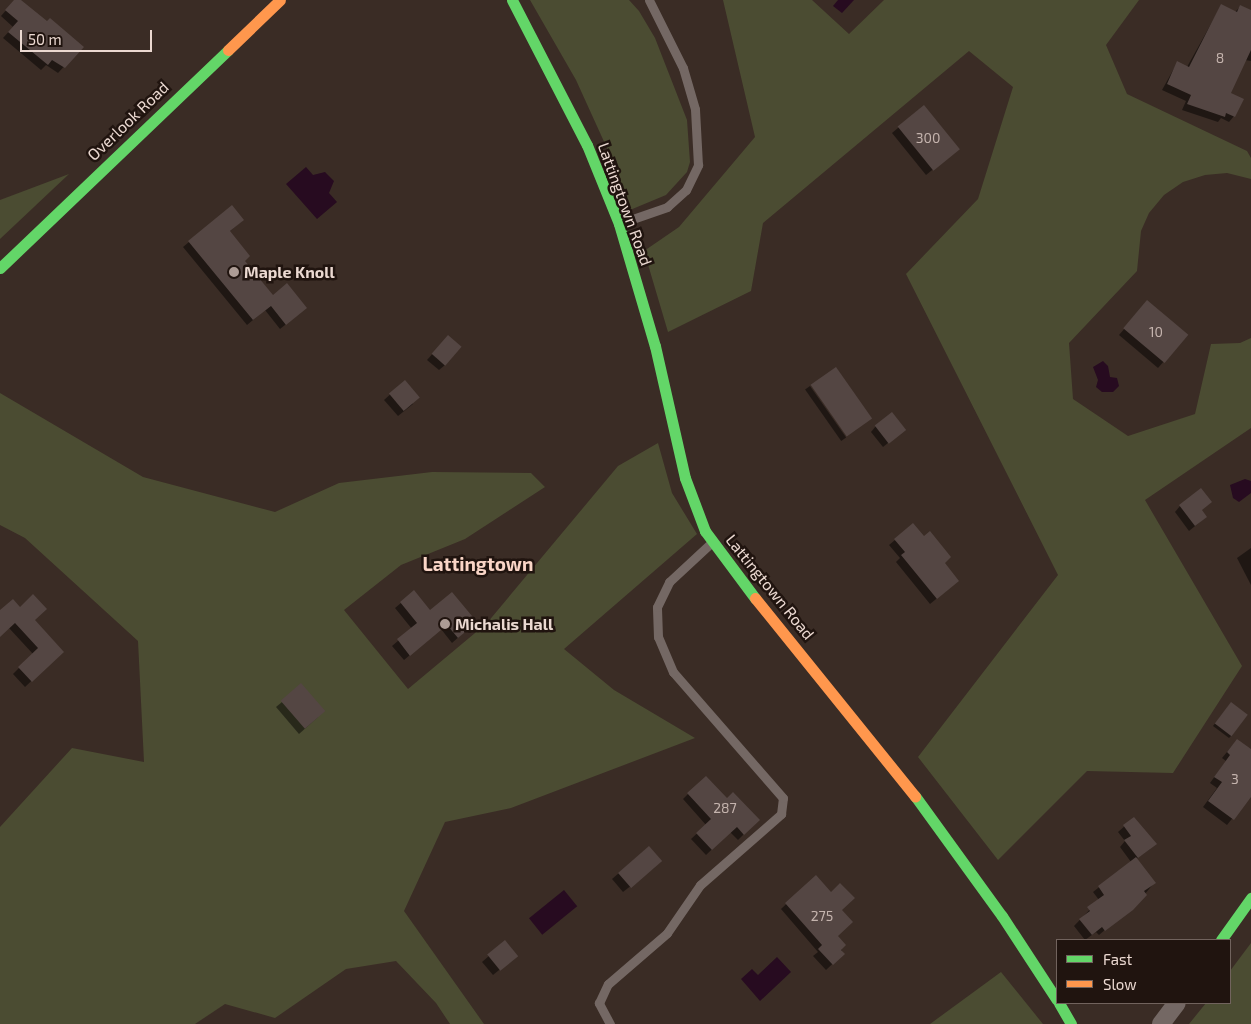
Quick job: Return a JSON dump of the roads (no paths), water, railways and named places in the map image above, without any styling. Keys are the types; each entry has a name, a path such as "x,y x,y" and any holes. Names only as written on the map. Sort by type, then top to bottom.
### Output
{"street":[{"name":"Overlook Road","path":"0,268 280,0"},
{"name":"Lattingtown Road","path":"512,0 532,34 587,145 619,224 655,346 685,478 693,502 713,542 899,774 1002,916 1056,998"},
{"path":"1222,939 1251,898"},
{"name":"Lattingtown Road","path":"1060,1004 1071,1024"},
{"path":"1161,1024 1176,1004"}],"lane":[{"path":"619,224 667,207 686,190 698,165 695,109 671,40 649,0"},
{"path":"610,1024 599,1003 608,984 667,933 700,885 781,814 783,798 765,774 715,723 673,672 658,637 657,607 669,582 713,542"}],"place":[{"name":"Maple Knoll","path":"234,272"},
{"name":"Michalis Hall","path":"445,624"}],"district":[{"name":"Lattingtown","path":"478,564"}]}
